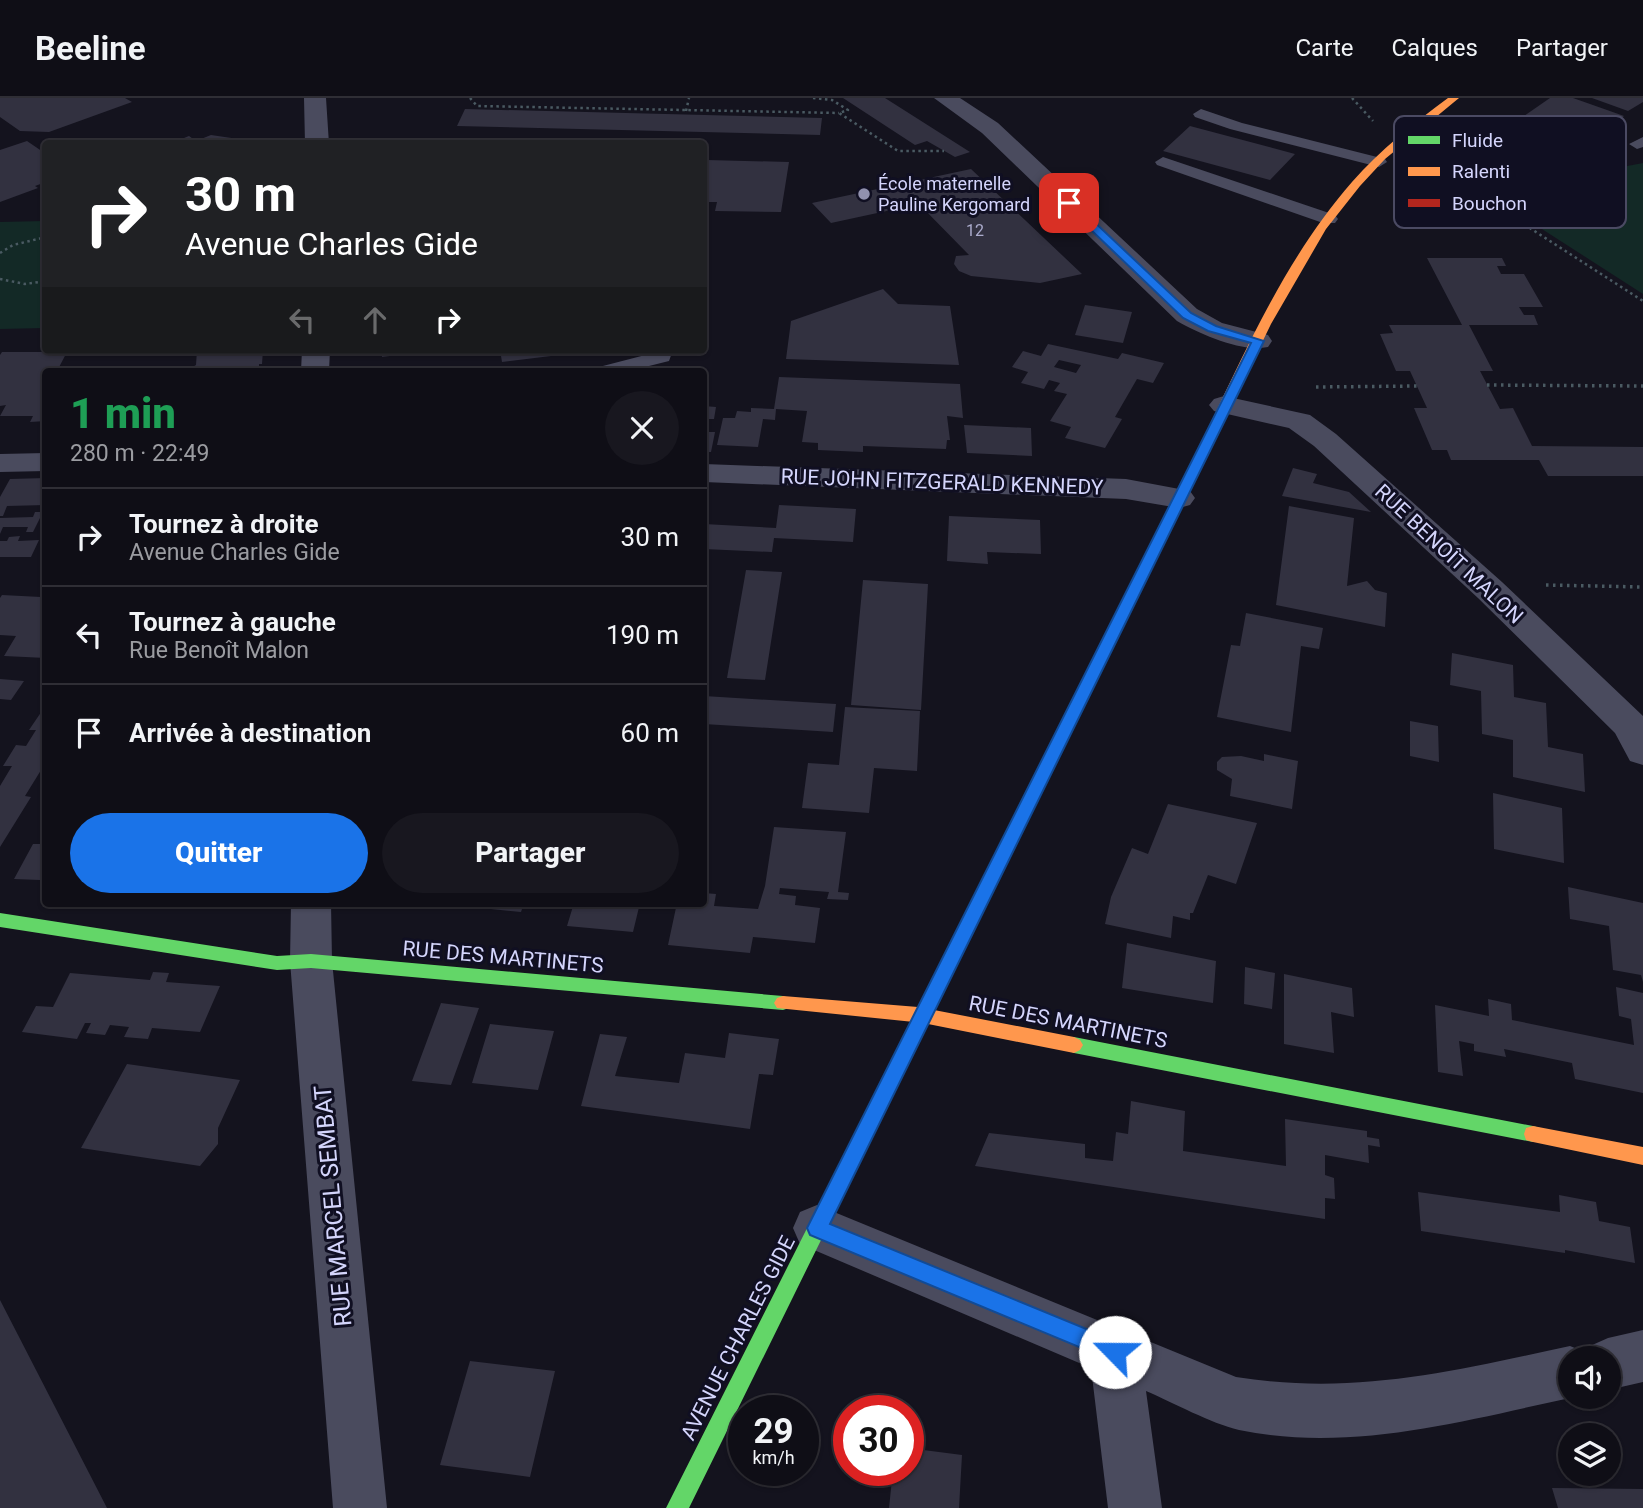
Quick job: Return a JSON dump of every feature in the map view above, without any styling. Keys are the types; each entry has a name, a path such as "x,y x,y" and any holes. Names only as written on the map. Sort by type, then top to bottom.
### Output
{"main road":[{"name":"AVENUE CHARLES GIDE","path":"1429,116 1454,98"},
{"name":"AVENUE CHARLES GIDE","path":"677,1508 1224,405 1313,242 1329,219 1394,148"},
{"name":"RUE DES MARTINETS","path":"0,920 277,962 311,961 921,1015 1643,1156"}],"street":[{"path":"315,98 317,140"},
{"path":"945,98 990,128 1187,315 1212,329 1258,341"},
{"name":"RUE BENOÎT MALON","path":"1224,405 1298,421 1316,434 1490,590 1630,725 1643,751"},
{"path":"0,463 42,462"},
{"name":"RUE JOHN FITZGERALD KENNEDY","path":"707,473 1126,489 1180,498"},
{"name":"RUE MARCEL SEMBAT","path":"311,907 311,961 360,1508"},
{"path":"817,1228 1236,1402 1267,1410 1309,1414 1427,1402 1558,1375"},
{"path":"1115,1352 1135,1508"},
{"path":"1621,1361 1643,1356"}],"lane":[{"path":"1201,114 1236,126 1379,162"},
{"path":"1164,162 1329,219"},
{"path":"618,368 662,357 662,354"}],"path":[{"path":"470,98 477,106 839,113 848,110 832,100"},
{"path":"686,111 689,98"},
{"path":"813,98 822,101 838,98"},
{"path":"839,113 898,151 944,151"},
{"path":"1529,228 1643,302"},
{"path":"0,253 13,245 42,238"},
{"path":"1,280 25,284 42,282"},
{"path":"1488,385 1643,386"},
{"path":"1318,387 1417,386"},
{"path":"1490,590 1509,584 1643,587"}],"green space":[{"path":"1643,163 1643,294 1540,228 1626,228 1626,166"},
{"path":"42,221 42,328 0,329 0,222"}],"building":[{"path":"0,98 125,98 132,102 49,132 20,131 0,117"},
{"path":"843,98 885,98 970,152 955,157 927,141 915,145"},
{"path":"1550,98 1573,98 1624,116 1524,116"},
{"path":"1592,98 1643,98 1643,102 1628,111"},
{"path":"465,109 822,118 820,135 457,126"},
{"path":"1190,126 1295,154 1270,180 1163,151"},
{"path":"211,135 245,140 198,140"},
{"path":"189,136 195,140 179,140"},
{"path":"27,141 42,151 42,183 35,186 38,188 0,202 0,150"},
{"path":"707,160 789,162 781,212 715,211 717,202 707,202"},
{"path":"971,169 1082,274 1040,283 971,276 959,271 954,264 956,256 969,255 919,204 831,223 812,203"},
{"path":"1427,258 1502,258 1506,266 1497,266 1501,274 1524,274 1543,307 1519,307 1524,315 1534,315 1538,325 1469,325 1493,371 1480,371 1500,409 1513,408 1532,446 1643,447 1643,476 1548,476 1539,460 1451,460 1447,450 1432,450 1414,408 1427,408 1410,371 1396,371 1380,334 1393,333 1389,325 1462,325"},
{"path":"883,289 898,304 950,306 959,365 786,359 791,321"},
{"path":"1085,305 1132,312 1123,343 1075,335"},
{"path":"1048,344 1118,359 1122,353 1164,363 1153,383 1137,379 1115,417 1122,419 1105,448 1065,438 1071,427 1050,421 1067,394 1054,391 1060,383 1049,380 1044,389 1021,383 1028,372 1012,367 1023,351 1041,356","holes":["1059,360 1081,365 1076,373 1054,367"]},
{"path":"2,352 66,354 59,368 42,368 42,421 30,422 33,416 0,416 6,405 0,406"},
{"path":"197,354 263,354 259,368 190,368 196,365"},
{"path":"382,354 405,354 382,357"},
{"path":"501,354 568,354 502,362"},
{"path":"779,377 960,384 963,418 947,416 950,440 947,440 946,449 863,446 863,452 818,450 818,443 802,442 807,411 776,409 775,420 763,419 758,447 717,445 723,418 735,418 737,411 751,412 751,408 774,409"},
{"path":"707,406 716,407 714,419 707,419"},
{"path":"964,425 1031,428 1032,456 967,453"},
{"path":"707,432 715,432 711,452 707,452"},
{"path":"1293,468 1317,474 1313,483 1349,492 1371,512 1282,496"},
{"path":"42,478 42,505 7,506 3,516 0,516 0,497 10,479"},
{"path":"779,505 856,509 853,542 774,538 772,552 707,549 707,524 776,528"},
{"path":"1289,506 1354,518 1347,586 1367,581 1375,590 1387,593 1385,627 1276,605"},
{"path":"35,512 42,512 33,532 26,532 28,527 3,527 0,534 0,518 33,517"},
{"path":"949,516 1040,520 1041,554 987,552 988,564 947,561"},
{"path":"20,536 18,541 39,540 31,557 0,557 0,541"},
{"path":"746,570 782,572 765,680 727,678"},
{"path":"863,580 928,584 921,710 851,705"},
{"path":"2,595 41,597 42,658 4,656 16,636 0,635 0,598"},
{"path":"1246,613 1323,628 1319,649 1301,646 1291,732 1217,717 1231,645 1240,646"},
{"path":"1452,653 1513,665 1514,697 1546,703 1548,747 1583,754 1585,792 1513,777 1513,740 1482,734 1481,691 1450,685"},
{"path":"0,679 24,681 11,700 0,699"},
{"path":"707,696 836,704 833,732 707,724"},
{"path":"845,707 920,711 917,771 874,768 869,813 802,808 808,763 839,765"},
{"path":"42,711 42,768 25,796 31,797 0,847 0,786 12,766 3,766 16,745 26,746 36,730 29,730"},
{"path":"1410,721 1438,726 1439,762 1410,756"},
{"path":"1264,754 1298,761 1292,809 1230,796 1232,779 1217,770 1217,762 1222,757 1241,756 1264,761"},
{"path":"1493,793 1562,808 1564,863 1494,849"},
{"path":"1168,804 1257,823 1236,884 1208,875 1193,913 1190,913 1190,920 1173,916 1171,938 1105,924 1111,897 1132,848 1148,854"},
{"path":"774,827 846,832 838,892 849,893 848,900 827,899 829,892 780,888 779,894 796,896 795,905 820,908 815,943 753,937 750,953 668,945 676,907 707,907 707,893 716,894 714,906 758,909 765,886"},
{"path":"33,844 42,844 40,880 14,879"},
{"path":"1568,887 1643,903 1643,982 1641,975 1613,970 1609,926 1570,919"},
{"path":"472,907 523,907 521,912"},
{"path":"573,907 639,907 633,932 567,926"},
{"path":"1127,943 1216,961 1213,1003 1122,988"},
{"path":"1245,967 1275,973 1272,1009 1244,1004"},
{"path":"153,972 169,973 166,982 220,986 200,1032 152,1028 148,1039 124,1037 129,1027 110,1025 105,1035 86,1033 91,1023 85,1023 77,1039 22,1032 36,1006 53,1007 70,973 150,980"},
{"path":"1284,974 1352,988 1354,1017 1331,1012 1334,1053 1284,1044"},
{"path":"1616,987 1643,993 1643,1093 1575,1079 1572,1063 1504,1049 1506,1057 1474,1051 1474,1044 1459,1041 1463,1076 1438,1072 1435,1005 1489,1016 1488,999 1511,1004 1512,1020 1634,1045 1631,1019 1619,1016"},
{"path":"441,1003 479,1008 451,1085 412,1081"},
{"path":"490,1024 554,1031 538,1090 472,1083"},
{"path":"729,1033 779,1039 773,1075 759,1074 750,1129 581,1106 600,1034 627,1037 615,1076 679,1083 685,1053 725,1058"},
{"path":"127,1064 240,1080 218,1128 218,1144 200,1166 81,1148"},
{"path":"1131,1101 1185,1111 1183,1151 1286,1166 1285,1119 1367,1131 1367,1137 1379,1139 1380,1147 1368,1145 1369,1163 1325,1155 1325,1175 1334,1178 1335,1199 1325,1198 1325,1219 975,1166 989,1133 1085,1144 1085,1158 1113,1161 1116,1132 1128,1134"},
{"path":"1418,1192 1560,1212 1559,1195 1596,1202 1599,1221 1630,1227 1635,1263 1565,1250 1565,1253 1421,1231"},
{"path":"0,1300 107,1508 0,1508"},
{"path":"470,1361 555,1371 530,1477 440,1465"},
{"path":"924,1450 962,1455 959,1508 889,1508 891,1486 924,1486"},
{"path":"1552,1488 1643,1489 1643,1508 1558,1508"}],"traffic: fast":[{"path":"0,920 277,963 311,961 783,1003"},
{"path":"677,1508 921,1019"},
{"path":"1074,1045 1533,1134"}],"traffic: slow":[{"path":"1431,116 1454,98"},
{"path":"1200,458 1265,324 1301,258 1344,198 1394,146"},
{"path":"921,1019 1076,707"},
{"path":"783,1003 921,1015 1074,1045"},
{"path":"1533,1134 1643,1156"}],"traffic: jam":[{"path":"1076,707 1200,458"}],"place":[{"name":"École maternelle Pauline Kergomard","path":"864,194"}],"route":[{"path":"1069,203 1187,315 1201,325 1258,341 817,1228 1115,1352"}]}
